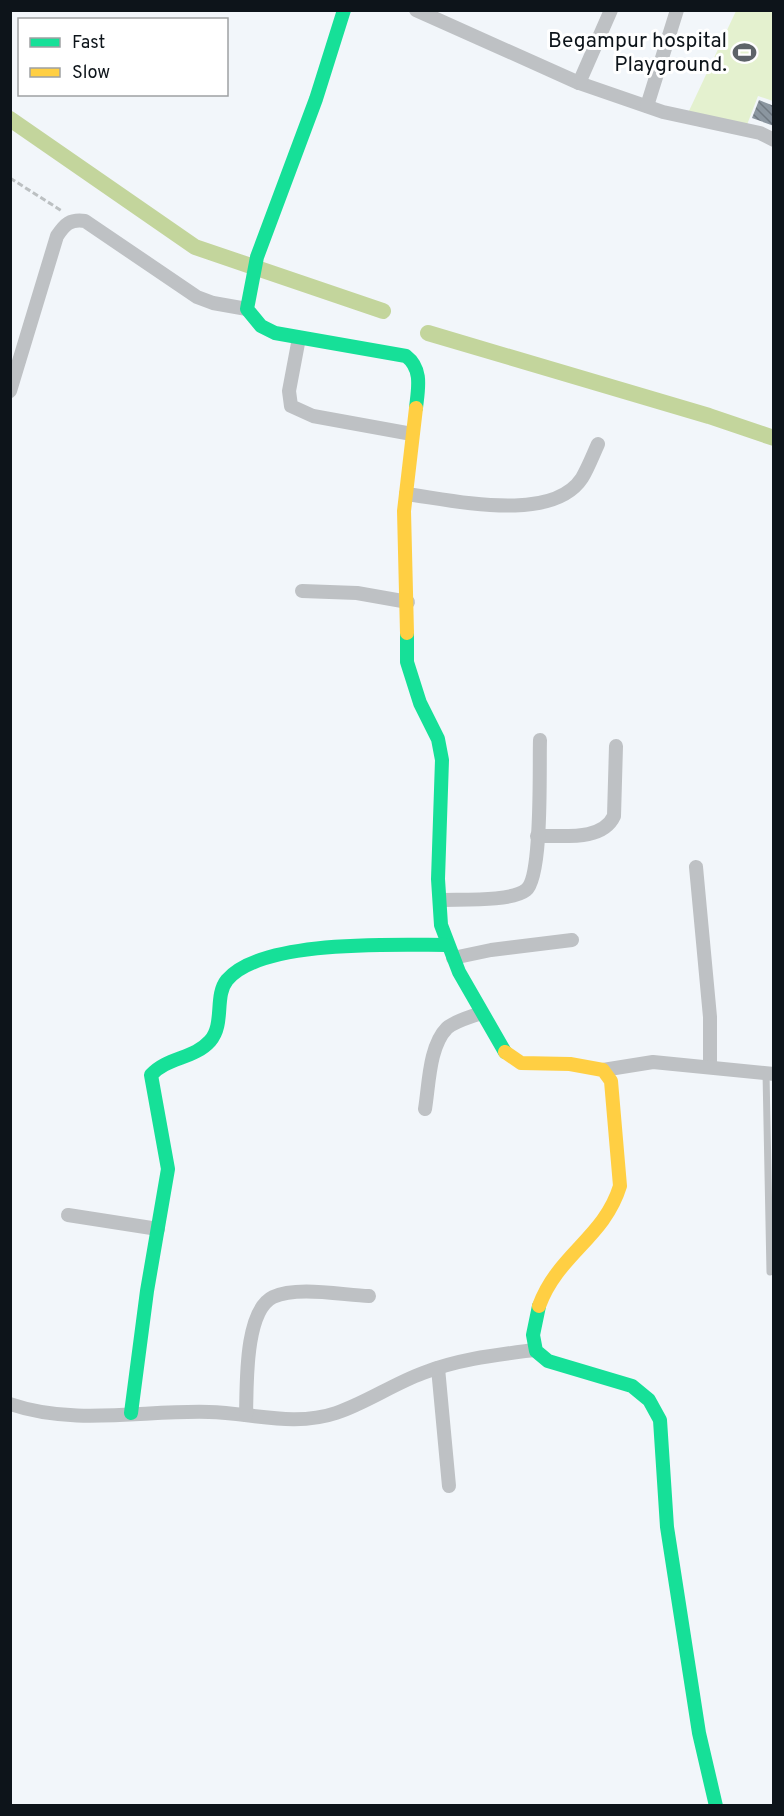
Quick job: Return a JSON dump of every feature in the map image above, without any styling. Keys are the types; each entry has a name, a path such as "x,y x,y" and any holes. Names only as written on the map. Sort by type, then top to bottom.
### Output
{"street":[{"path":"344,10 316,99 257,257 248,302 261,326 299,338 406,356 413,360 419,380 404,511 408,602 407,662 420,703 438,739 442,760 440,900 446,945 503,1051 511,1059 521,1063 570,1064 603,1070 653,1062 770,1074"},
{"path":"416,10 579,83 647,106 760,133 774,140"},
{"path":"579,83 611,10"},
{"path":"647,106 677,10"},
{"path":"10,391 57,236 64,224 74,219 85,221 197,297 213,303 248,302"},
{"path":"299,338 289,391 291,406 313,416 412,434"},
{"path":"406,494 526,507 552,502 581,479 598,444"},
{"path":"302,591 357,593 408,602"},
{"path":"440,900 511,896 526,890 532,884 537,864 540,740"},
{"path":"537,836 585,835 602,829 612,822 616,746"},
{"path":"696,867 709,1006 710,1067"},
{"path":"453,958 491,950 572,940"},
{"path":"131,1413 147,1291 168,1169 151,1075 163,1062 202,1047 210,1041 217,1030 223,990 231,975 250,963 293,952 382,946 446,945"},
{"path":"425,1109 434,1059 441,1037 452,1025 481,1013"},
{"path":"603,1070 613,1091 620,1186 617,1199 596,1233 561,1266 545,1292 533,1335 534,1350 552,1365 613,1378 631,1385 647,1396 659,1418 666,1458 666,1516 701,1741 716,1806"},
{"path":"68,1215 158,1229"},
{"path":"246,1415 250,1343 258,1316 265,1303 271,1298 296,1292 369,1296"},
{"path":"10,1404 51,1414 211,1412 296,1419 337,1413 438,1368 470,1359 534,1350"},
{"path":"438,1368 449,1486"}],"lane":[{"path":"770,1074 770,1272"}],"path":[{"path":"10,178 74,219"}],"green space":[{"name":"Begampur hospital Playground.","path":"736,11 773,11 773,101 758,96 745,130 688,113"}],"building":[{"path":"759,100 774,106 774,126 752,118"}],"waterway":[{"path":"10,119 195,247 383,311"},
{"path":"428,333 709,416 774,438"}],"traffic: fast":[{"path":"344,10 316,99 257,257 247,309 261,326 275,333 406,356 417,373 416,408"},
{"path":"407,633 407,662 420,703 438,739 442,760 438,879 441,925 459,972 505,1052"},
{"path":"131,1413 147,1291 168,1169 151,1075 157,1069 204,1047 210,1041 217,1027 223,987 227,980 244,967 268,957 330,947 446,945"},
{"path":"539,1306 533,1335 536,1351 548,1361 632,1386 649,1400 660,1420 667,1527 699,1733 716,1806"}],"traffic: slow":[{"path":"407,633 404,511 416,408"},
{"path":"505,1052 521,1063 570,1064 603,1070 611,1081 620,1186 613,1204 603,1219 557,1273 539,1306"}],"place":[{"name":"Begampur hospital Playground.","path":"745,53"}]}
